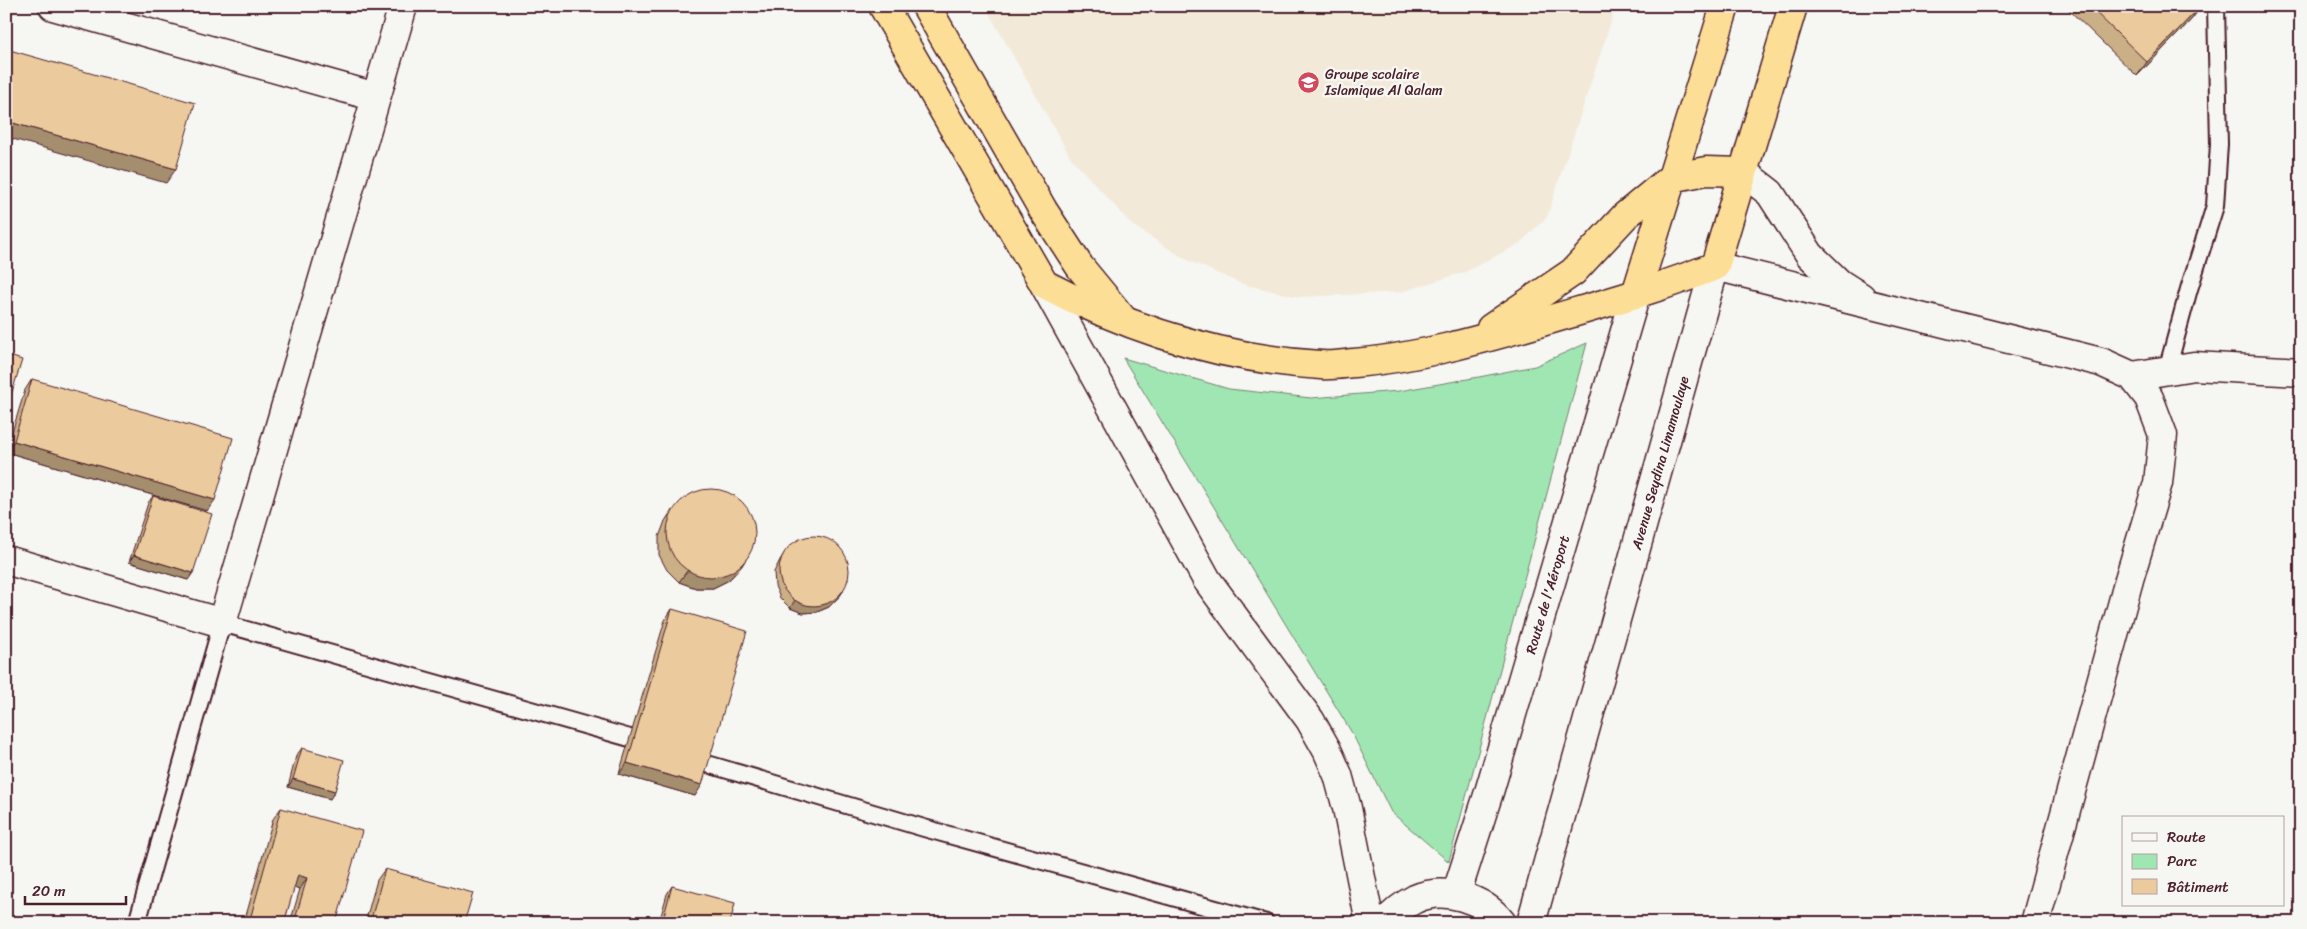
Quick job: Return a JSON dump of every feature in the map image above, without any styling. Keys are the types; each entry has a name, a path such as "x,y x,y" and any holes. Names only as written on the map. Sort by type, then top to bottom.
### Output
{"highway":[{"path":"883,6 1044,284 1080,303 1183,341 1243,356 1322,365 1385,361 1470,343 1636,294 1714,266"},
{"path":"926,6 1043,210 1080,267 1122,318"},
{"path":"1636,294 1725,6"},
{"name":"Avenue Seydina Limamoulaye","path":"1714,266 1794,6"},
{"path":"1470,343 1573,272 1625,216 1671,178 1706,171 1743,172"}],"street":[{"path":"52,6 376,97"},
{"path":"6,560 222,623 403,6"},
{"path":"1743,172 1770,193 1810,255 1839,283 1880,308"},
{"path":"1714,266 2101,362 2132,376 2150,398 2163,435 2158,483 2130,576 2035,923"},
{"name":"Avenue Seydina Limamoulaye","path":"1531,923 1714,266"},
{"path":"1044,284 1207,580 1310,720 1327,750 1338,776 1347,808 1370,923"},
{"name":"Route de l'Aéroport","path":"1456,895 1489,792 1636,294"},
{"path":"2132,376 2194,366 2301,372"},
{"path":"1385,923 1398,909 1416,899 1437,894 1456,895 1481,904 1502,923"}],"lane":[{"path":"2167,370 2214,206 2220,144 2216,6"},
{"path":"137,923 222,623 630,738"},
{"path":"704,762 924,828 1266,923"}],"shaded area":[{"name":"Groupe scolaire Islamique Al Qalam","path":"985,6 1616,6 1547,217 1519,244 1465,272 1401,292 1299,297 1242,284 1185,259 1132,225 1071,158"}],"green space":[{"path":"1587,343 1449,862 1391,812 1352,733 1123,358 1229,389 1311,398 1399,391 1535,366"}],"building":[{"path":"2089,6 2201,6 2147,62"},
{"path":"6,49 195,103 176,169 6,121"},
{"path":"6,355 22,360 6,411"},
{"path":"32,379 233,438 215,500 14,441"},
{"path":"711,489 728,492 742,502 752,516 755,533 752,550 742,564 728,574 711,577 694,574 680,564 670,550 667,533 670,516 680,502 694,492"},
{"path":"153,496 212,514 193,573 134,555"},
{"path":"814,536 827,539 839,546 846,558 849,571 846,584 839,596 827,603 814,606 801,603 789,596 782,584 779,571 782,558 789,546 801,539"},
{"path":"672,609 747,631 702,785 627,763"},
{"path":"302,748 344,760 335,791 293,779"},
{"path":"281,808 362,831 336,923 294,923 307,878 298,875 284,923 249,923"},
{"path":"385,869 473,893 464,923 370,923"},
{"path":"672,886 735,903 730,923 662,923"}],"place":[{"name":"Groupe scolaire Islamique Al Qalam","path":"1309,82"}]}
